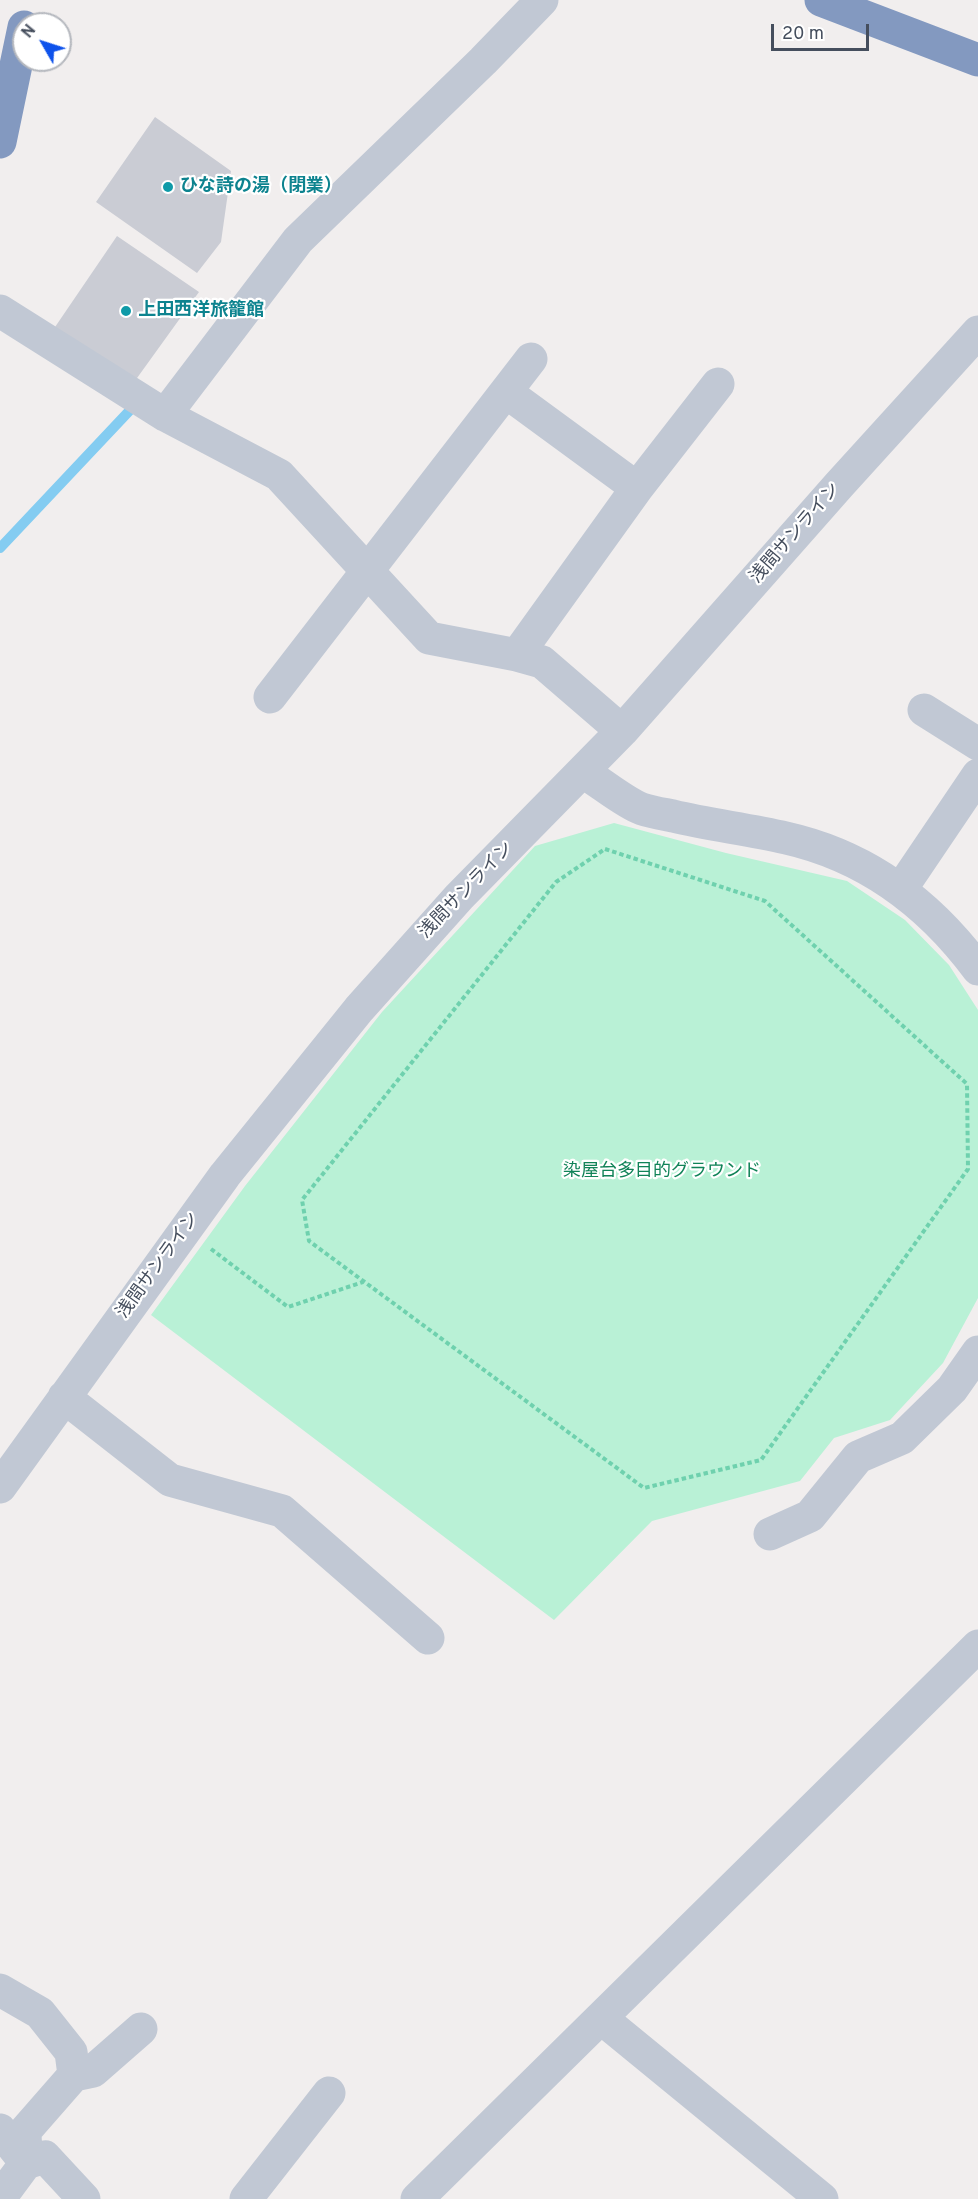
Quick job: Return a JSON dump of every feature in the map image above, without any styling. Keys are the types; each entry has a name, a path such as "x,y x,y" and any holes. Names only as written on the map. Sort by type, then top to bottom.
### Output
{"highway":[{"path":"821,0 978,60"},
{"path":"0,142 14,72"}],"street":[{"path":"165,415 298,240 483,61 542,0"},
{"path":"0,311 165,415 279,475 429,638 542,662 622,731"},
{"name":"浅間サンライン","path":"0,1487 225,1175 359,1009 459,897 622,731 839,485 978,332"},
{"path":"270,697 531,359"},
{"path":"517,655 637,488 718,384"},
{"path":"506,392 637,488"},
{"path":"924,710 978,744"},
{"path":"584,772 640,808 713,826 787,838 855,861 901,889 930,915 978,969"},
{"path":"901,889 978,775"},
{"path":"770,1533 810,1516 858,1457 902,1438 952,1389 978,1352"},
{"path":"64,1396 170,1480 282,1511 428,1638"},
{"path":"417,2199 978,1646"},
{"path":"0,1990 40,2013 71,2052 74,2075"},
{"path":"601,2018 822,2199"},
{"path":"26,2163 25,2131 74,2075 93,2071 141,2029"},
{"path":"246,2199 329,2093"},
{"path":"0,2130 26,2163"},
{"path":"0,2198 26,2163 45,2157 84,2199"}],"path":[{"path":"605,849 765,901 967,1084 968,1169 761,1460 644,1488 364,1282 309,1241 303,1200 556,882 605,849"},
{"path":"185,1229 288,1307 364,1282"}],"green space":[{"name":"染屋台多目的グラウンド","path":"614,823 726,853 847,881 905,920 949,965 978,1010 978,1298 943,1363 890,1420 834,1438 800,1481 652,1521 554,1620 151,1315 245,1186 382,1012 535,846"}],"building":[{"name":"ひな詩の湯（閉業）","path":"155,117 231,171 221,242 197,273 96,202"},
{"name":"上田西洋旅籠館","path":"117,236 199,292 132,385 53,330"}],"waterway":[{"path":"0,548 133,407"}],"place":[{"name":"ひな詩の湯（閉業）","path":"168,187"},
{"name":"上田西洋旅籠館","path":"126,311"}]}
